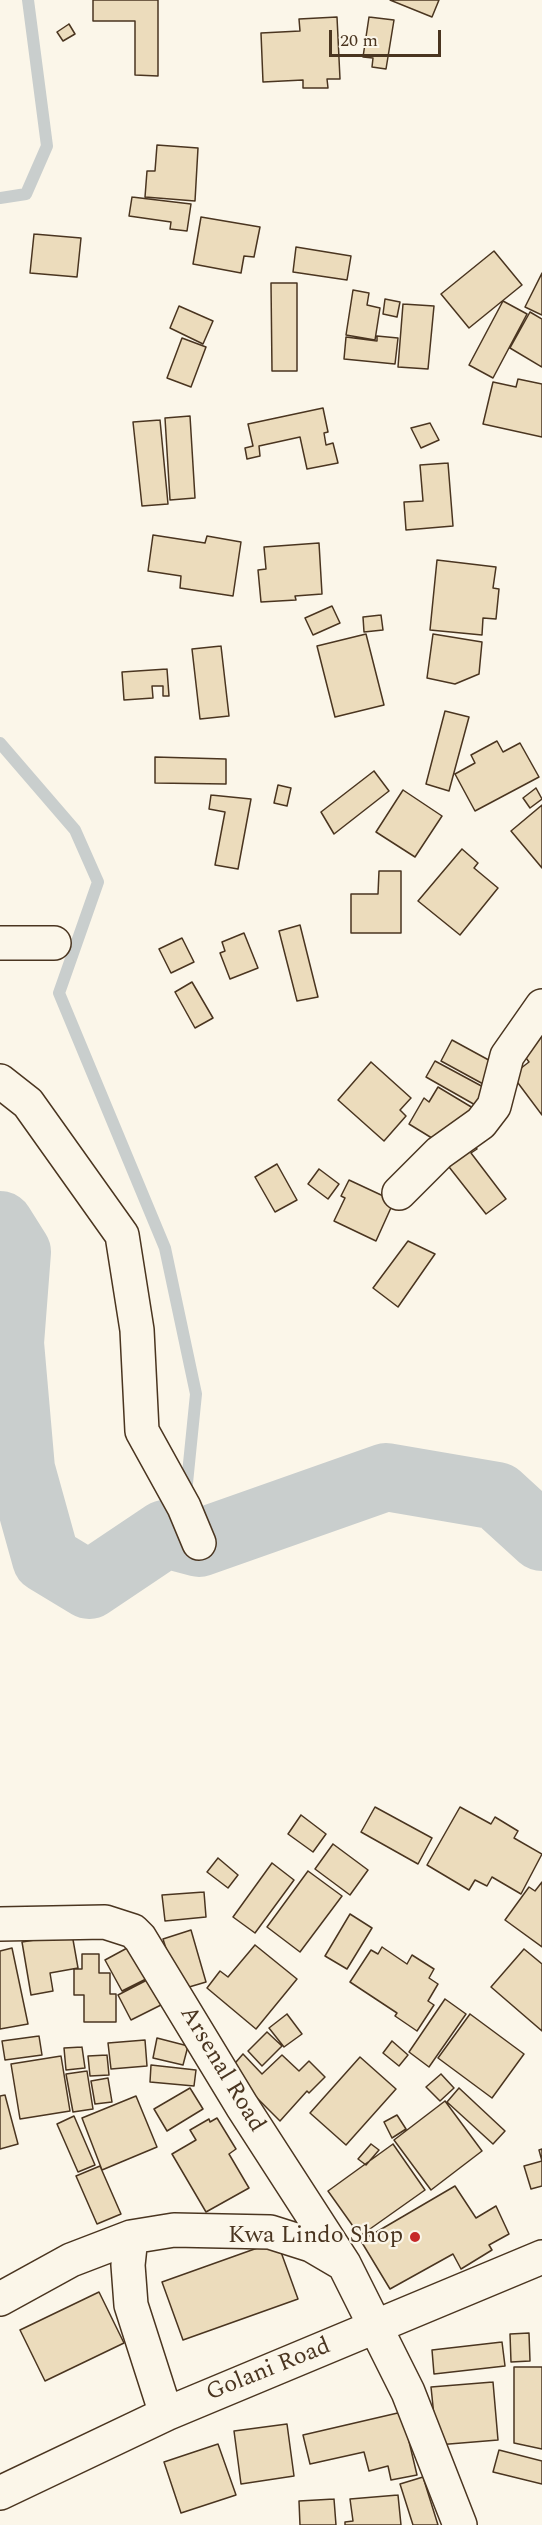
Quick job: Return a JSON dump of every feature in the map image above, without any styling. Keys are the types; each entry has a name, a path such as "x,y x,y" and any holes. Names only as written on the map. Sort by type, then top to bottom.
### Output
{"street":[{"path":"0,943 54,943"},
{"path":"399,1193 439,1153 481,1123 495,1106 507,1056 542,1006"},
{"path":"0,1080 28,1103 122,1235 137,1330 142,1431 184,1508 199,1543"},
{"name":"Arsenal Road","path":"0,1924 105,1922 133,1931 344,2264 408,2392 460,2525"},
{"path":"0,2299 71,2260 131,2237 195,2229 270,2232 311,2245 344,2264"},
{"path":"131,2237 128,2265 131,2305 166,2414"},
{"name":"Golani Road","path":"0,2493 166,2414 542,2258"}],"building":[{"path":"93,0 158,0 158,76 135,75 135,21 93,21"},
{"path":"390,0 439,0 432,17"},
{"path":"337,17 340,79 327,79 328,88 303,88 303,80 263,82 261,33 300,31 299,19"},
{"path":"369,17 394,20 386,69 372,67 373,58 363,57"},
{"path":"69,24 75,34 63,41 57,32"},
{"path":"157,145 198,148 195,201 145,197 147,171 155,171"},
{"path":"132,197 191,204 187,231 170,229 171,222 129,216"},
{"path":"201,217 260,227 254,257 244,256 241,273 193,264"},
{"path":"34,234 81,238 77,277 30,273"},
{"path":"296,247 351,256 347,280 293,272"},
{"path":"494,251 522,285 469,328 441,294"},
{"path":"542,273 542,315 525,307"},
{"path":"271,283 297,283 297,371 272,371"},
{"path":"353,290 369,293 367,305 380,308 375,340 346,335"},
{"path":"385,299 400,302 397,317 383,314"},
{"path":"503,301 527,314 493,378 469,365"},
{"path":"403,304 434,306 428,369 398,367"},
{"path":"179,306 213,321 203,344 170,328"},
{"path":"530,312 542,319 542,367 510,348"},
{"path":"377,336 398,338 395,364 344,359 346,337 377,341"},
{"path":"182,338 206,347 191,387 167,378"},
{"path":"518,379 542,384 542,437 483,424 493,382 516,387"},
{"path":"323,408 328,432 324,433 326,445 333,443 338,463 307,469 300,437 259,446 260,456 247,459 245,448 253,446 248,424"},
{"path":"190,416 195,498 170,500 165,418"},
{"path":"160,420 168,504 142,506 133,422"},
{"path":"430,423 439,440 421,448 411,428"},
{"path":"448,463 453,526 406,530 404,502 423,501 420,465"},
{"path":"153,535 205,543 207,536 241,542 233,596 180,588 181,576 148,571"},
{"path":"319,543 322,594 295,596 296,600 261,602 258,570 266,569 264,547"},
{"path":"437,560 496,567 493,588 499,589 496,619 483,618 482,635 430,630"},
{"path":"332,606 340,623 313,635 305,618"},
{"path":"381,615 383,630 364,632 363,617"},
{"path":"366,634 384,705 335,717 317,646"},
{"path":"433,634 482,642 479,674 455,684 427,678"},
{"path":"221,646 229,716 200,719 192,649"},
{"path":"167,669 169,696 163,696 163,686 152,686 153,698 124,700 122,672"},
{"path":"445,711 469,717 449,791 426,784"},
{"path":"497,741 503,752 520,743 539,777 475,811 455,774 475,763 471,755"},
{"path":"155,757 226,759 226,784 155,783"},
{"path":"374,771 389,791 334,834 321,812"},
{"path":"278,785 291,788 287,806 274,803"},
{"path":"536,788 542,799 530,808 523,798"},
{"path":"403,790 442,816 415,857 376,832"},
{"path":"211,795 251,799 238,869 215,865 225,812 209,809"},
{"path":"542,805 542,868 511,831"},
{"path":"462,849 478,863 474,868 498,888 460,935 418,901"},
{"path":"379,871 401,871 401,933 351,933 351,894 378,894"},
{"path":"300,925 318,997 297,1001 279,931"},
{"path":"244,933 258,968 230,979 220,953 225,951 222,942"},
{"path":"182,938 194,962 171,973 159,949"},
{"path":"192,982 213,1018 195,1028 175,992"},
{"path":"542,1028 542,1115 512,1075 529,1062 518,1047"},
{"path":"452,1040 496,1064 485,1085 441,1061"},
{"path":"435,1061 487,1089 477,1106 426,1077"},
{"path":"371,1062 411,1098 400,1110 406,1116 384,1141 338,1100"},
{"path":"438,1087 473,1108 460,1129 451,1124 440,1143 409,1124 424,1098 429,1102"},
{"path":"468,1138 477,1149 471,1153 506,1199 486,1214 442,1158"},
{"path":"277,1164 297,1200 275,1212 255,1177"},
{"path":"319,1169 339,1184 328,1199 308,1184"},
{"path":"349,1180 394,1201 376,1241 334,1221 345,1198 341,1196"},
{"path":"408,1241 435,1254 398,1307 373,1288"},
{"path":"375,1807 432,1838 418,1864 361,1832"},
{"path":"460,1807 491,1824 495,1817 518,1831 514,1838 542,1854 521,1894 492,1877 487,1886 475,1880 469,1890 427,1865"},
{"path":"301,1815 326,1834 313,1852 288,1834"},
{"path":"333,1844 368,1870 350,1895 315,1869"},
{"path":"218,1858 238,1875 228,1888 207,1872"},
{"path":"272,1863 294,1880 255,1933 233,1917"},
{"path":"308,1871 342,1896 300,1952 267,1927"},
{"path":"542,1882 542,1947 505,1920 529,1887 535,1891"},
{"path":"204,1892 206,1917 165,1921 162,1895"},
{"path":"350,1914 372,1928 347,1969 325,1956"},
{"path":"191,1930 206,1982 179,1990 163,1939"},
{"path":"72,1934 78,1968 50,1973 53,1991 31,1995 22,1942"},
{"path":"255,1945 297,1979 256,2029 207,1988 220,1971 228,1977"},
{"path":"129,1947 146,1979 122,1991 105,1960"},
{"path":"382,1947 407,1964 412,1955 434,1969 429,1978 438,1984 428,2001 434,2005 417,2031 395,2016 397,2013 350,1982 371,1950 378,1954"},
{"path":"12,1948 28,2024 0,2029 0,1951"},
{"path":"524,1949 542,1964 542,2031 491,1987"},
{"path":"82,1954 99,1954 99,1973 110,1973 110,1994 116,1994 116,2022 84,2022 84,1995 74,1995 74,1969 82,1969"},
{"path":"147,1980 161,2005 131,2020 118,1995"},
{"path":"445,1999 466,2014 429,2067 409,2052"},
{"path":"287,2014 302,2034 284,2047 269,2028"},
{"path":"470,2014 524,2054 492,2098 438,2058"},
{"path":"267,2032 282,2046 262,2066 248,2051"},
{"path":"39,2036 42,2055 5,2060 2,2041"},
{"path":"157,2038 188,2046 183,2065 153,2058"},
{"path":"145,2040 147,2066 111,2069 108,2043"},
{"path":"392,2041 408,2055 399,2066 383,2053"},
{"path":"82,2047 85,2068 66,2070 64,2048"},
{"path":"243,2054 262,2074 282,2055 299,2071 309,2061 325,2077 309,2093 307,2091 280,2121 229,2070"},
{"path":"107,2055 109,2075 90,2076 88,2056"},
{"path":"61,2056 70,2111 20,2119 11,2064"},
{"path":"360,2057 396,2089 346,2145 310,2113"},
{"path":"151,2065 196,2070 194,2086 150,2082"},
{"path":"87,2071 93,2109 73,2112 66,2074"},
{"path":"441,2074 454,2088 440,2101 426,2087"},
{"path":"108,2078 112,2102 95,2104 91,2081"},
{"path":"190,2088 203,2109 167,2131 154,2109"},
{"path":"459,2088 505,2131 493,2144 447,2102"},
{"path":"5,2095 18,2144 0,2149 0,2096"},
{"path":"136,2096 157,2147 102,2170 82,2118"},
{"path":"445,2101 482,2151 431,2190 394,2140"},
{"path":"397,2115 406,2129 392,2138 384,2122"},
{"path":"74,2116 95,2165 78,2172 57,2124"},
{"path":"217,2118 236,2149 229,2154 249,2188 206,2212 172,2154 196,2140 190,2130 209,2119 210,2122"},
{"path":"371,2144 379,2150 366,2165 358,2159"},
{"path":"393,2144 425,2190 360,2236 328,2191"},
{"path":"542,2161 542,2186 531,2189 524,2166"},
{"path":"100,2166 121,2214 97,2224 76,2176"},
{"path":"455,2186 476,2218 496,2206 509,2234 489,2245 492,2250 461,2269 453,2254 390,2289 361,2241"},
{"path":"277,2241 298,2299 183,2340 162,2282"},
{"path":"99,2292 124,2343 45,2381 20,2330"},
{"path":"529,2333 530,2361 511,2362 510,2334"},
{"path":"502,2342 505,2366 434,2374 432,2350"},
{"path":"514,2367 542,2367 542,2449 514,2443"},
{"path":"493,2382 498,2440 437,2445 431,2387"},
{"path":"402,2412 417,2475 391,2480 388,2466 369,2471 364,2452 310,2464 303,2435"},
{"path":"287,2424 294,2476 241,2484 234,2431"},
{"path":"218,2444 236,2495 181,2513 164,2462"},
{"path":"499,2450 542,2461 542,2484 493,2472"},
{"path":"423,2477 438,2525 413,2525 400,2484"},
{"path":"398,2495 401,2525 345,2525 345,2522 353,2521 350,2499"},
{"path":"334,2499 336,2525 300,2525 299,2501"}],"waterway":[{"path":"0,198 26,194 47,146 28,0"},
{"path":"0,743 75,830 98,882 59,993 165,1248 196,1394 186,1493"},
{"path":"0,1225 17,1252 10,1343 21,1469 46,1559 89,1585 165,1534 199,1543 386,1477 497,1496 542,1537"},
{"path":"165,1534 182,1510"}],"place":[{"name":"Kwa Lindo Shop","path":"415,2237"}]}
